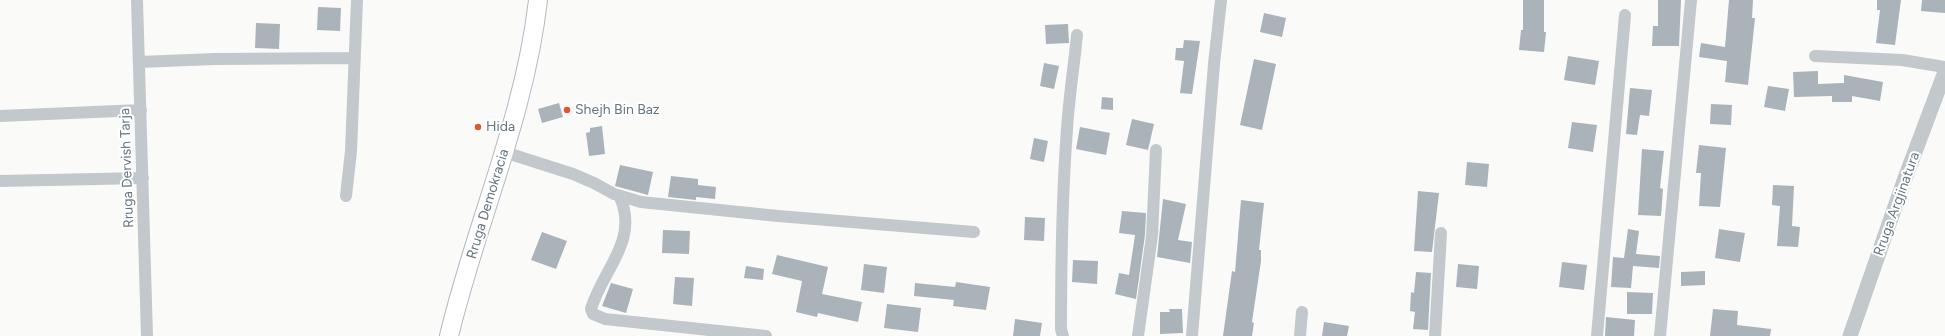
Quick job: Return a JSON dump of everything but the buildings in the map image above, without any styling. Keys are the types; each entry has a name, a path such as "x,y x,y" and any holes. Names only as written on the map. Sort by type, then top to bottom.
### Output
{"main road":[{"name":"Rruga Demokracia","path":"449,336 504,152 526,71 534,32 538,0"}],"street":[{"name":"Rruga Dervish Tarja","path":"137,0 147,336"},
{"path":"346,196 351,151 357,0"},
{"path":"1192,336 1221,0"},
{"path":"1660,336 1691,0"},
{"path":"1597,336 1625,14"},
{"path":"1063,336 1061,329 1061,244 1064,176 1067,127 1077,35"},
{"path":"1814,56 1902,60 1945,67"},
{"path":"139,62 215,59 355,58"},
{"name":"Rruga Argjinatura","path":"1850,336 1904,181 1945,72"},
{"path":"0,116 141,110"},
{"path":"1138,336 1152,236 1156,150"},
{"path":"504,152 573,174 620,197 641,202 778,216 974,232"},
{"path":"0,181 143,178"},
{"path":"620,197 627,221 624,236 618,254 594,300 591,308 593,314 605,319 766,336"},
{"path":"1435,336 1441,233"},
{"path":"1300,336 1302,312"}],"place":[{"name":"Shejh Bin Baz","path":"567,110"},
{"name":"Hida","path":"478,127"}]}
